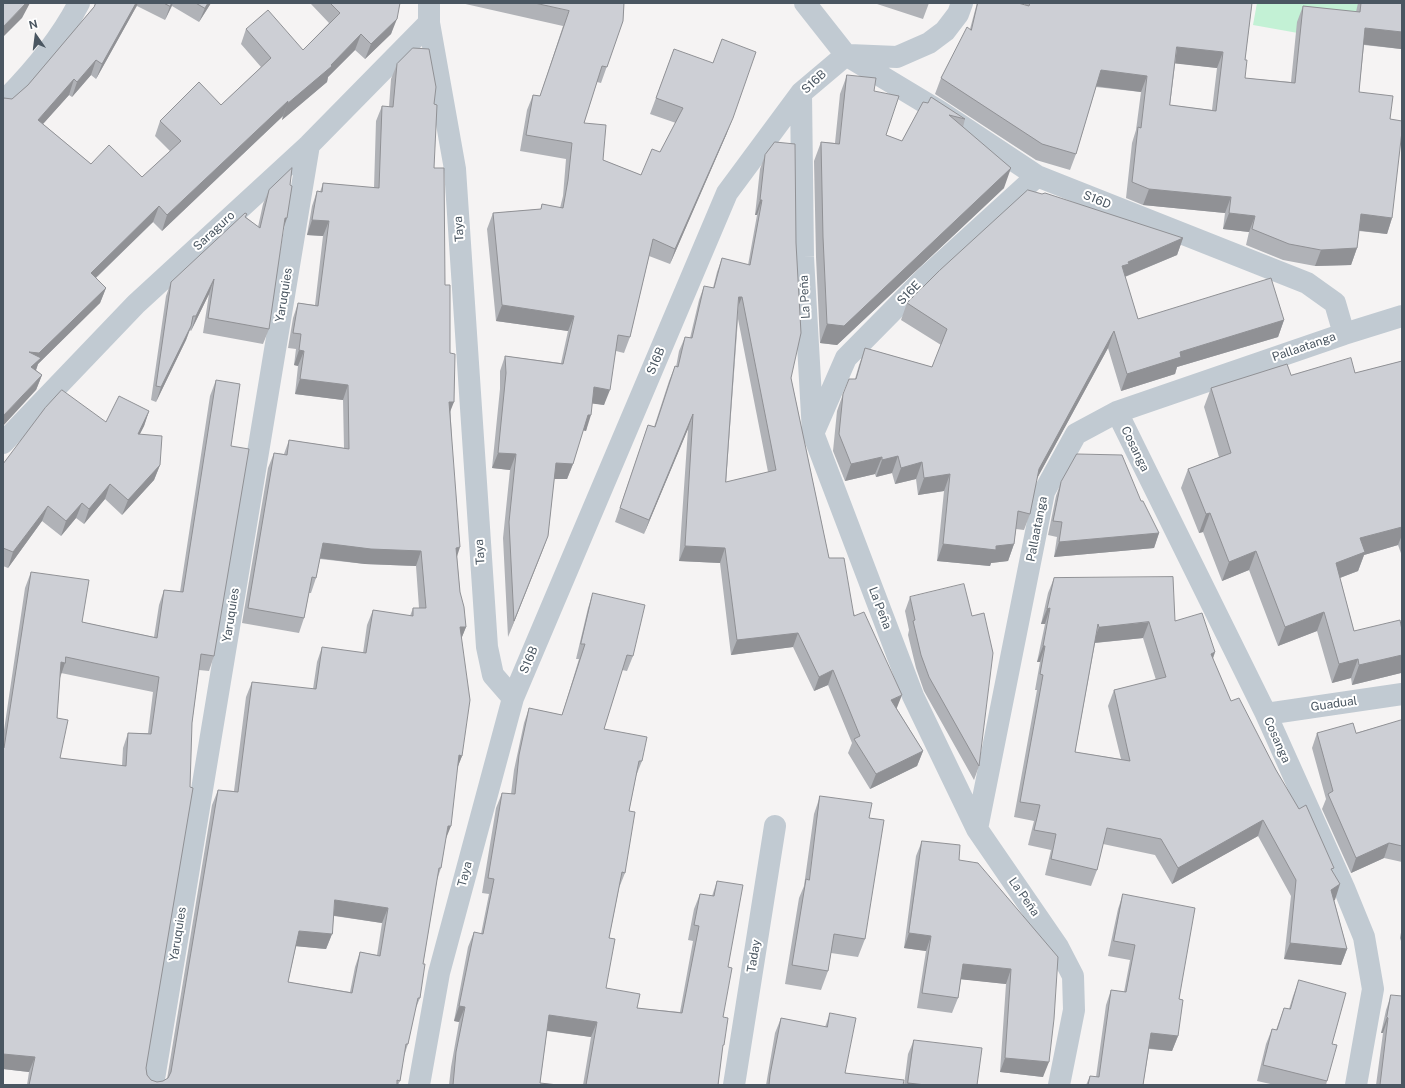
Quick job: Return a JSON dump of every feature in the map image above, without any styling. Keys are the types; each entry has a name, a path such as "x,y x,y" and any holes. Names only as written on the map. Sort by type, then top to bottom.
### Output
{"street":[{"path":"3,102 19,86 70,19 79,3"},
{"path":"805,3 846,55 897,57 928,43 945,31 958,14 962,3"},
{"name":"Saraguro","path":"3,443 136,304 309,145 429,13"},
{"name":"Taya","path":"419,1085 439,973 513,698 493,675 487,647 455,169 429,13"},
{"name":"S16B","path":"513,698 727,193 801,93 846,55"},
{"name":"S16D","path":"846,55 939,111 1037,176 1307,283 1335,303 1344,334"},
{"name":"La Peña","path":"801,93 803,257 813,433 913,696 977,829 1058,947 1073,976 1074,1010 1059,1085"},
{"name":"Yaruquies","path":"153,1085 309,145"},
{"name":"S16E","path":"813,433 846,358 924,278 1037,176"},
{"name":"Pallaatanga","path":"977,829 1044,492 1076,434 1117,412 1344,334 1402,316"},
{"name":"Cosanga","path":"1117,412 1266,714 1344,888 1364,937 1373,989 1356,1085"},
{"name":"Guadual","path":"1266,714 1402,694"},
{"name":"Taday","path":"734,1085 775,826"}],"green space":[{"path":"1257,3 1361,3 1354,43 1253,25"}],"building":[{"path":"3,3 26,3 3,27"},
{"path":"96,3 136,3 102,64 96,60 77,82 74,79 38,120 91,164 109,145 142,177 181,141 160,121 199,82 221,105 271,58 246,29 268,10 303,50 340,13 330,3 400,3 397,19 371,44 361,34 331,65 332,66 287,104 288,101 167,215 159,206 91,273 106,288 39,353 29,352 41,358 31,367 42,375 3,416 3,100 4,98 12,99 28,85"},
{"path":"164,3 172,3 170,6"},
{"path":"196,3 208,3 205,8"},
{"path":"535,3 624,3 623,21 607,67 602,66 584,123 606,125 603,160 641,175 652,149 660,152 683,108 656,98 674,49 713,63 722,39 756,52 733,118 675,249 653,239 630,337 618,335 610,390 594,387 591,415 588,415 573,464 556,463 548,536 514,621 509,522 516,454 498,453 506,373 505,356 563,364 574,316 502,305 493,213 541,209 542,204 563,208 568,180 572,143 526,135 533,95 540,96 569,11"},
{"path":"978,3 1018,3 1029,6 1030,3 1252,3 1245,60 1247,60 1245,78 1295,83 1303,6 1360,12 1361,3 1402,3 1402,32 1365,28 1359,92 1393,96 1390,119 1402,121 1392,218 1361,214 1357,248 1321,250 1289,244 1252,229 1255,216 1229,213 1231,197 1149,189 1132,182 1138,127 1141,128 1147,76 1101,70 1076,154 1042,144 941,78 967,27 971,30","holes":["1177,47 1223,52 1216,111 1170,105"]},
{"path":"413,48 429,49 436,87 434,104 437,105 434,168 444,168 445,285 450,285 450,353 455,354 454,402 449,402 460,547 456,548 460,592 464,607 466,627 460,627 470,700 462,756 459,755 451,826 448,826 441,868 439,868 423,964 425,964 420,998 418,998 408,1044 406,1044 400,1081 397,1080 397,1085 29,1085 35,1057 3,1054 3,748 31,572 89,580 82,622 157,638 164,590 183,592 216,380 240,384 231,446 249,449 214,656 201,654 192,723 190,787 193,788 146,1068 147,1075 151,1080 157,1082 168,1078 171,1072 218,790 238,792 252,682 316,689 322,647 366,653 373,610 413,616 413,608 426,608 421,551 371,549 323,543 316,578 312,577 304,618 248,608 274,453 287,455 289,440 349,449 348,385 300,379 304,351 299,350 301,334 293,333 298,303 318,306 329,221 312,220 317,191 322,192 323,183 379,188 382,106 393,107 397,64","holes":["66,657 159,677 151,734 128,733 126,766 60,758 68,720 57,718 61,662 65,663","335,900 388,908 380,956 360,952 352,993 288,982 299,931 332,934"]},
{"path":"847,75 876,78 874,91 899,96 886,135 902,141 923,102 928,103 931,97 965,119 949,115 1011,168 844,326 827,324 821,142 839,144"},
{"path":"775,142 795,144 796,243 801,333 791,378 829,558 844,558 854,616 864,612 902,695 891,700 923,751 876,774 854,739 860,736 833,670 819,677 798,633 737,640 725,548 685,546 693,414 649,520 620,508 648,425 655,427 675,366 678,367 685,337 692,338 704,286 714,288 722,258 750,265 762,200 760,200 765,155","holes":["739,297 742,297 776,470 726,482"]},
{"path":"292,168 290,185 292,186 287,218 285,218 269,329 208,318 214,279 196,316 193,316 191,326 161,387 156,386 171,282 245,213 247,214 245,217 260,228 269,190"},
{"path":"1028,190 1042,194 1045,193 1183,238 1122,266 1138,319 1271,278 1284,320 1180,352 1181,357 1127,374 1114,331 1039,469 1030,514 1018,511 1014,544 996,546 996,550 943,544 950,474 924,478 922,462 901,468 898,456 882,460 882,457 851,464 839,434 843,394 849,379 856,379 865,348 932,367 947,329 907,303 939,271"},
{"path":"1351,358 1355,373 1402,361 1402,527 1360,538 1365,552 1336,563 1354,631 1400,620 1402,630 1402,655 1359,665 1358,659 1339,664 1324,612 1285,627 1256,551 1229,562 1210,513 1206,514 1188,469 1231,453 1211,388 1287,364 1291,375"},
{"path":"62,390 106,422 119,396 149,411 138,434 162,436 160,465 128,500 110,484 89,509 82,503 66,521 48,506 13,552 3,548 3,464 45,408"},
{"path":"1077,454 1122,455 1141,501 1143,501 1159,533 1059,542 1062,522 1053,521 1061,482"},
{"path":"1173,577 1175,621 1202,613 1215,652 1211,654 1231,701 1239,698 1276,770 1299,809 1306,805 1334,868 1331,869 1340,884 1331,890 1347,949 1290,943 1296,880 1263,820 1178,868 1161,839 1107,828 1097,870 1051,859 1056,834 1034,830 1040,805 1020,802 1043,675 1040,674 1045,646 1043,646 1050,608 1047,609 1054,578","holes":["1149,622 1166,677 1114,690 1130,761 1075,752 1098,624 1099,627"]},
{"path":"964,584 972,616 984,613 993,653 979,766 929,677 921,655 913,621 915,620 910,597"},
{"path":"593,593 645,605 633,656 627,655 604,729 647,737 642,761 639,761 629,811 635,812 625,873 622,872 609,938 615,939 606,988 640,994 637,1008 682,1013 699,926 694,925 700,894 714,896 717,881 743,885 728,967 732,968 723,1017 728,1018 718,1085 586,1085 597,1022 549,1015 540,1083 558,1085 453,1085 456,1052 465,1007 459,1006 474,932 483,934 494,879 488,878 502,793 515,794 519,755 529,708 562,715 585,644 581,644"},
{"path":"1402,720 1402,846 1389,843 1356,858 1328,794 1333,791 1317,733 1353,723 1356,733"},
{"path":"820,796 872,803 869,818 884,820 865,939 834,934 828,971 792,965 806,879 809,880"},
{"path":"922,841 960,845 959,860 978,863 1058,957 1054,1019 1049,1062 1005,1058 1011,969 963,964 958,998 922,993 931,936 909,933"},
{"path":"1123,894 1195,908 1179,999 1183,1000 1178,1036 1151,1033 1143,1085 1088,1085 1090,1076 1099,1077 1111,990 1126,992 1135,945 1114,941"},
{"path":"1299,980 1346,993 1332,1044 1337,1045 1327,1081 1263,1065 1272,1029 1277,1030 1284,1008 1290,1009"},
{"path":"1391,995 1402,996 1402,1085 1380,1085 1387,1017"},
{"path":"830,1013 856,1018 845,1073 904,1080 903,1085 769,1085 781,1018 827,1027"},
{"path":"914,1040 982,1048 977,1085 926,1085 908,1083"}]}
